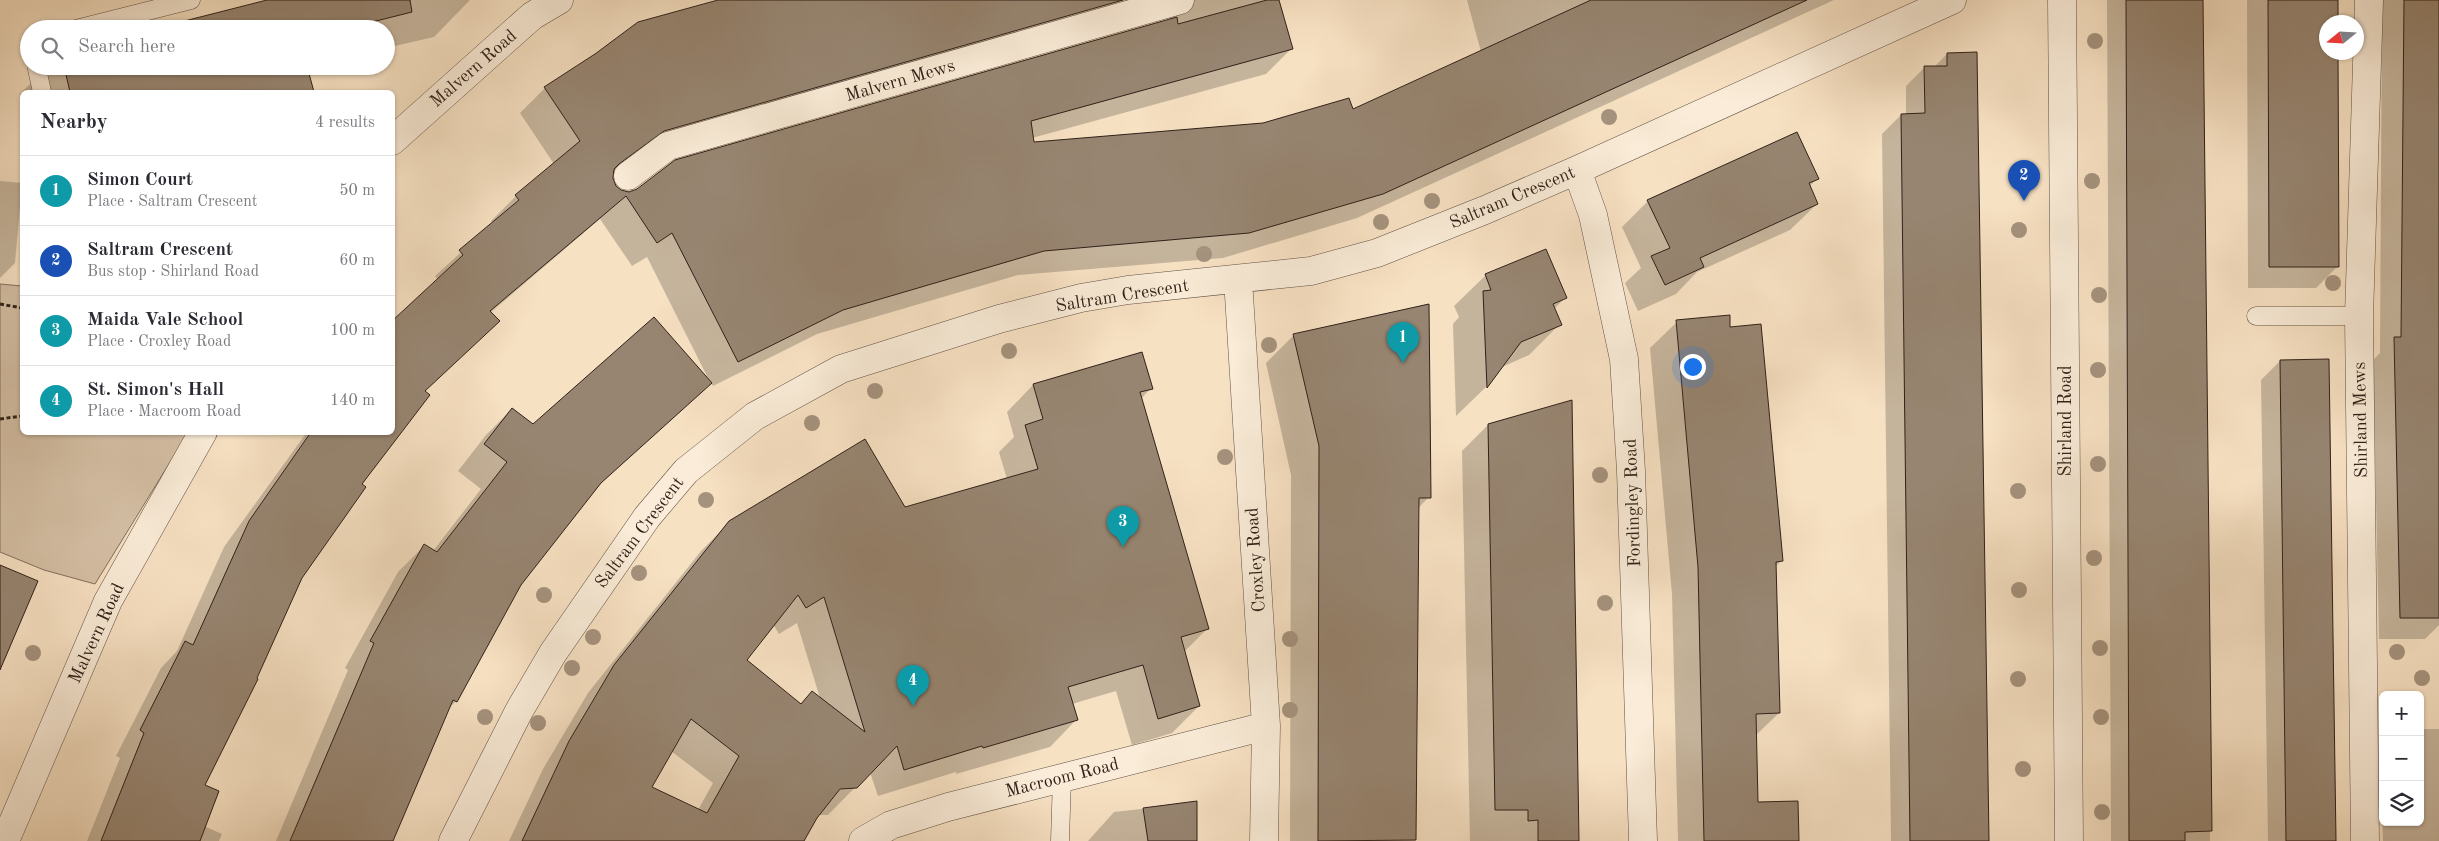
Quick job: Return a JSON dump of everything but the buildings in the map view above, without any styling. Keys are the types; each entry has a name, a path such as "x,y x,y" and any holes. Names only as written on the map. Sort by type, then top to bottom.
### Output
{"street":[{"name":"Malvern Road","path":"395,138 532,16 559,0"},
{"name":"Malvern Mews","path":"628,176 668,146 1180,0"},
{"name":"Saltram Crescent","path":"453,841 519,711 553,653 647,517 686,471 755,416 841,369 999,319 1081,298 1128,290 1311,271 1377,253 1485,210 1577,170 1952,0"},
{"name":"Shirland Road","path":"2062,0 2069,841"},
{"name":"Shirland Mews","path":"2365,841 2359,316 2369,0"},
{"name":"Fordingley Road","path":"1577,170 1593,215 1624,360 1631,471 1643,841"},
{"name":"Croxley Road","path":"1238,279 1266,726 1264,841"},
{"name":"Malvern Road","path":"5,841 108,601 201,435"},
{"name":"Macroom Road","path":"863,841 891,825 948,807 1266,726"}],"lane":[{"path":"112,20 191,0"},
{"path":"38,75 42,90"},
{"path":"2256,316 2359,316"},
{"path":"1060,841 1062,777"}],"path":[{"path":"0,304 20,308"},
{"path":"0,419 20,416"}],"shaded area":[{"path":"0,284 20,286 20,435 187,435 95,584 44,570 0,552"}],"place":[{"name":"Saltram Crescent","path":"2024,201"},
{"name":"Simon Court","path":"1403,363"},
{"name":"Maida Vale School","path":"1123,547"},
{"name":"St. Simon's Hall","path":"913,706"}]}
